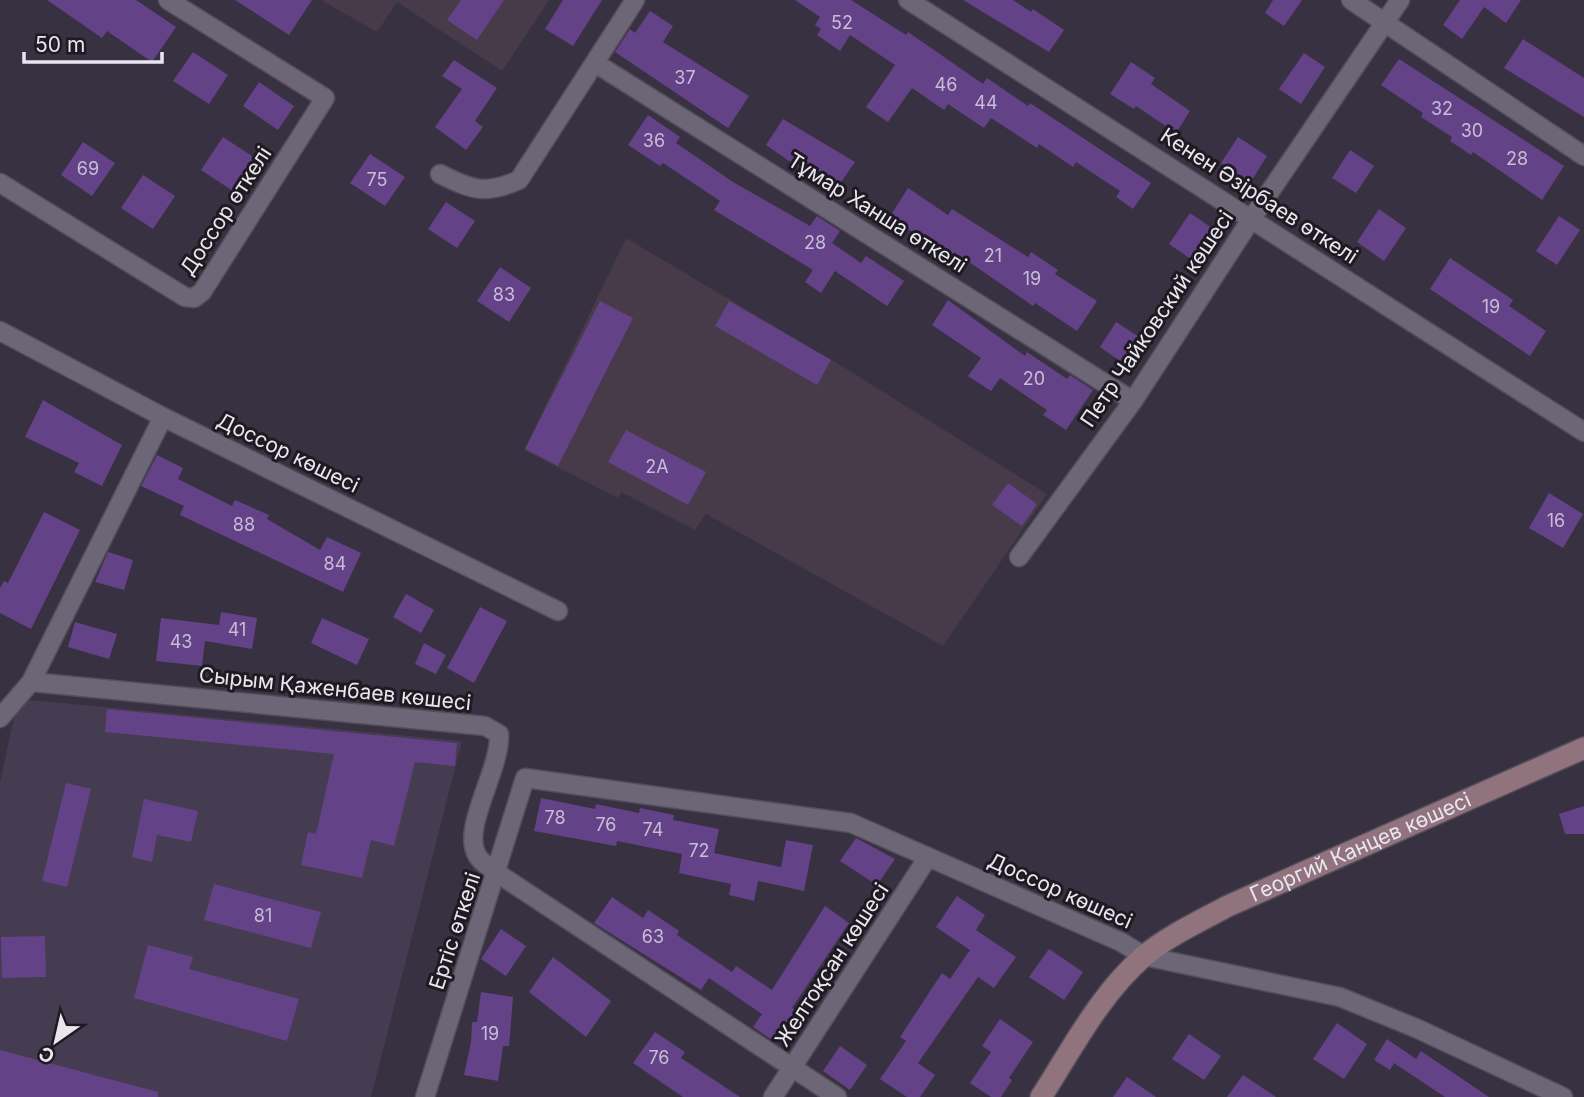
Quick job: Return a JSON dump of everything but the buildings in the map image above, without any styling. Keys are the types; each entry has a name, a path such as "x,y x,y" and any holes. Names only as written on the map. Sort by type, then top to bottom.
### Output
{"main road":[{"name":"Георгий Канцев көшесі","path":"1041,1097 1100,1005 1144,956 1228,906 1584,748"}],"street":[{"name":"Доссор өткелі","path":"0,183 185,296 194,298 202,292 326,98 168,0"},
{"path":"440,174 470,189 497,190 519,180 635,0"},
{"name":"Кенен Әзірбаев өткелі","path":"908,0 1584,432"},
{"path":"1351,0 1584,156"},
{"name":"Петр Чайковский көшесі","path":"1019,557 1133,401 1252,218 1400,0"},
{"name":"Тұмар Ханша өткелі","path":"596,63 1133,401"},
{"name":"Доссор көшесі","path":"0,331 163,417 558,611"},
{"path":"0,718 31,682 163,417"},
{"name":"Сырым Қаженбаев көшесі","path":"31,682 485,726 499,734 500,751 472,836 477,856 497,873 837,1097"},
{"name":"Доссор көшесі","path":"525,778 851,823 1121,942 1144,956 1340,997 1418,1029 1563,1097"},
{"name":"Ертіс өткелі","path":"425,1097 525,778"},
{"name":"Желтоқсан көшесі","path":"773,1097 928,857"}],"shaded area":[{"path":"321,0 549,0 502,71 397,2 377,32"},
{"path":"626,238 845,368 1047,494 943,646 706,514 695,530 621,492 618,498 524,450"},
{"path":"18,699 462,741 371,1097 0,1097 0,783"}]}
